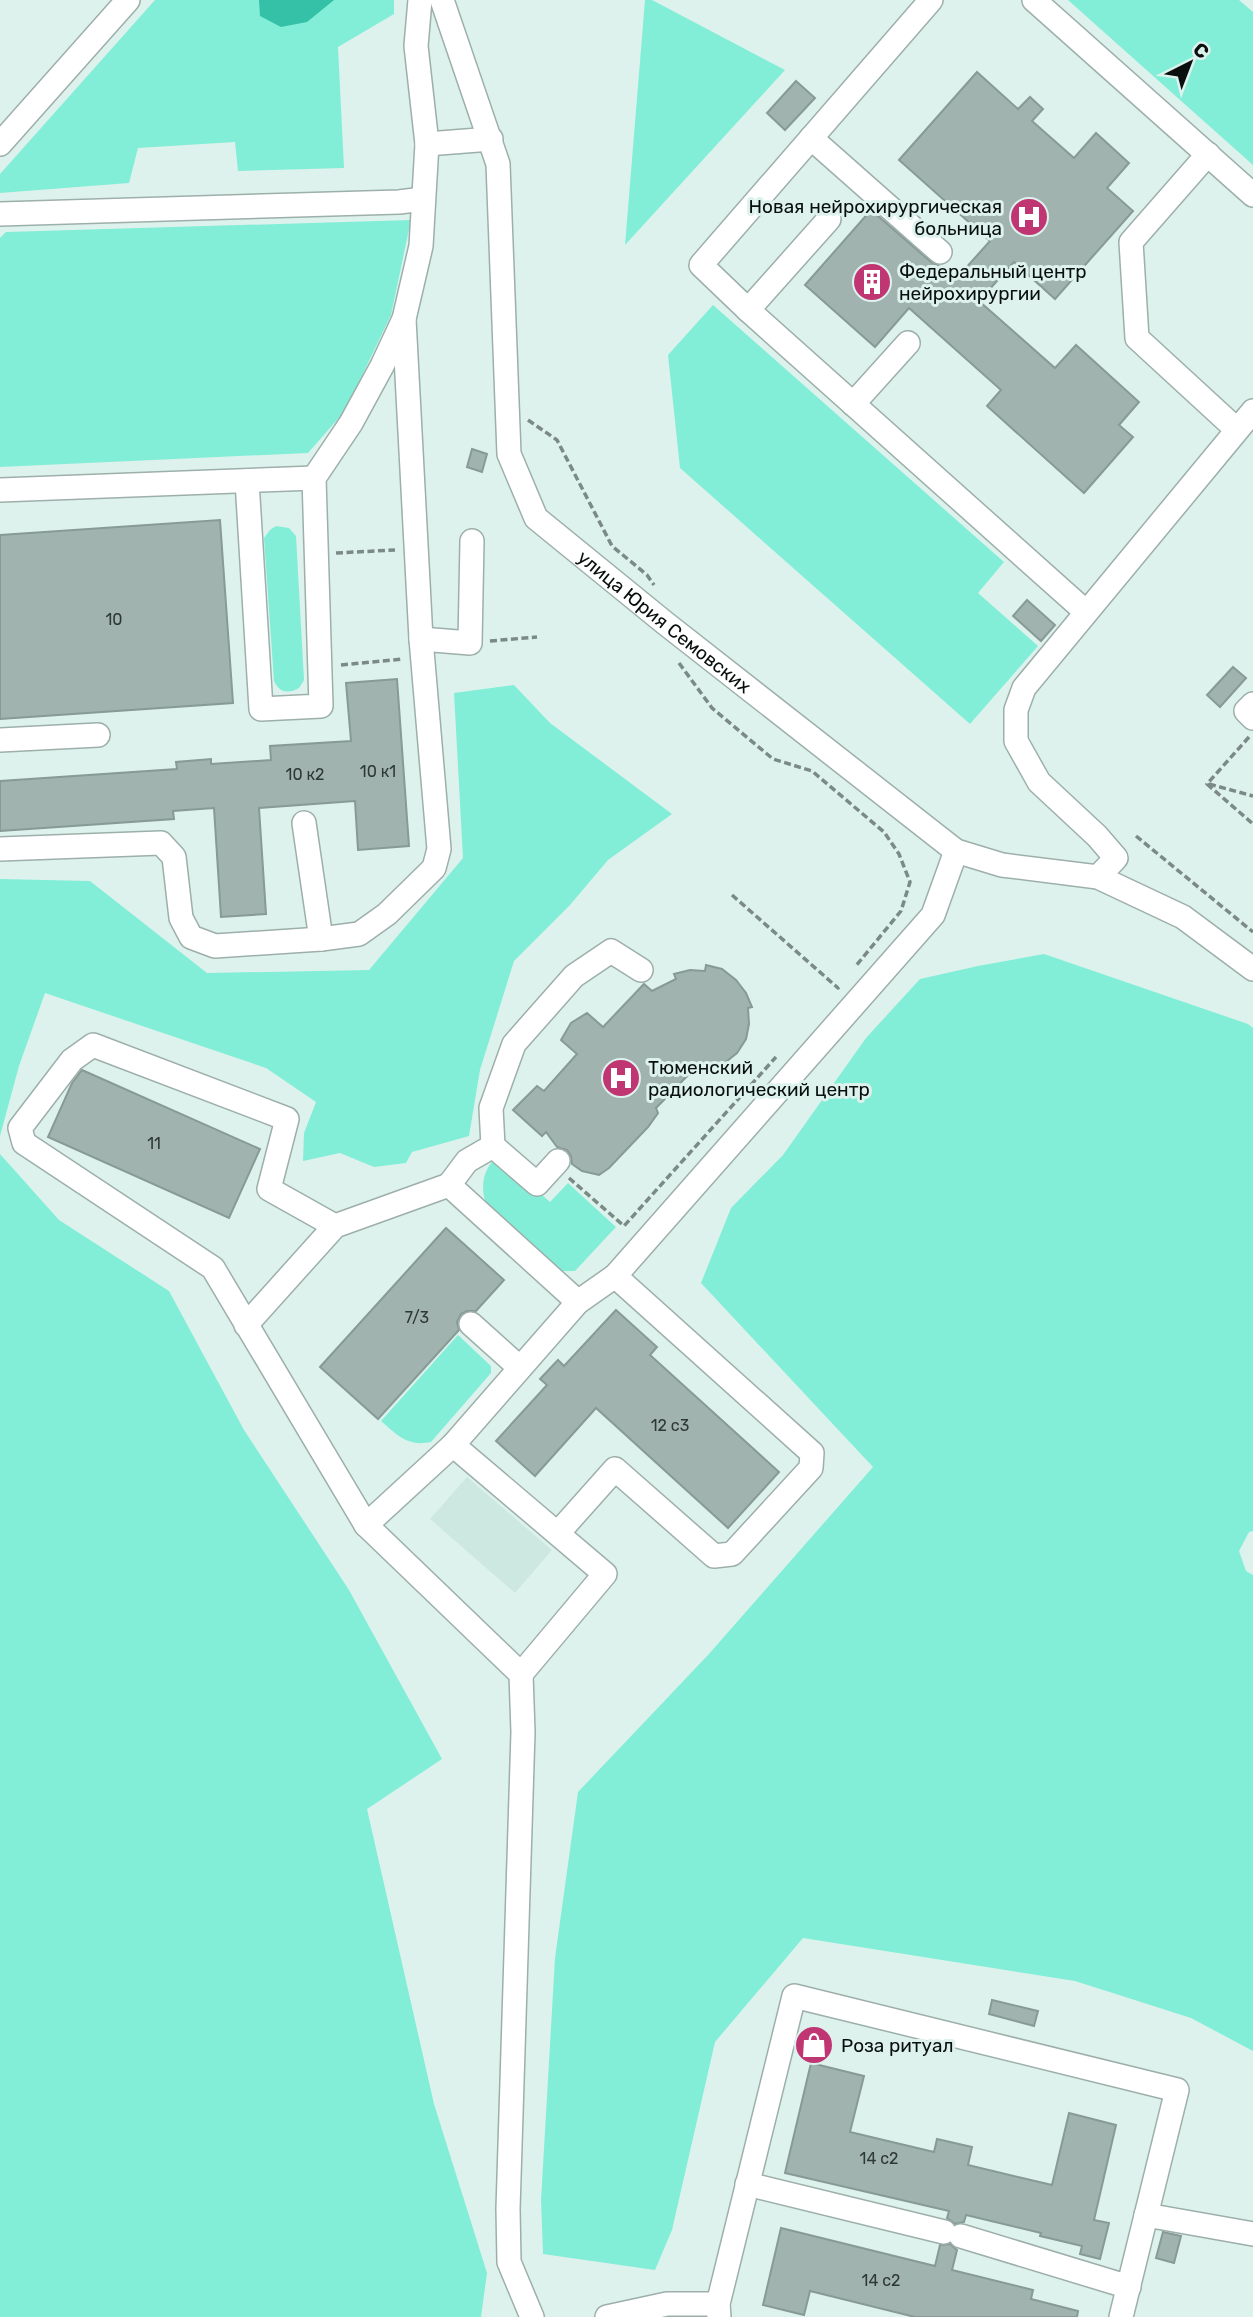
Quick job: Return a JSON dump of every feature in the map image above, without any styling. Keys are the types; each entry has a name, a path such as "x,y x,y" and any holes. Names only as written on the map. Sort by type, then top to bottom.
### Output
{"street":[{"path":"0,145 128,0"},
{"path":"247,481 261,709 321,706 314,478 351,424 404,319 421,246 427,144 416,46 420,0"},
{"name":"улица Юрия Семовских","path":"442,0 498,164 509,454 536,518 956,852 1002,865 1098,877 1184,916 1253,969"},
{"path":"931,0 701,265 1086,612"},
{"path":"1034,0 1253,195"},
{"path":"811,138 940,252"},
{"path":"427,144 491,139"},
{"path":"1208,154 1131,242 1137,338 1236,429"},
{"path":"0,214 399,202 423,199"},
{"path":"748,310 829,219"},
{"path":"0,849 161,843 174,857 181,918 191,937 215,946 359,934 387,914 434,868 439,849 421,639 404,319"},
{"path":"853,404 908,344"},
{"path":"1098,877 1116,858 1097,836 1039,782 1016,741 1016,710 1024,688 1253,411"},
{"path":"0,490 314,478"},
{"path":"421,639 470,643 472,541"},
{"path":"1253,704 1246,711 1253,718"},
{"path":"0,740 98,735"},
{"path":"303,823 321,939"},
{"path":"366,1525 453,1445 578,1302 615,1276 933,915 956,852"},
{"path":"556,1163 537,1184 493,1146 491,1108 514,1044 574,976 611,951 640,970"},
{"path":"335,1226 269,1189 287,1119 93,1045 72,1060 20,1128 24,1143 213,1268 366,1525 521,1674"},
{"path":"246,1325 335,1226 449,1185 467,1161 493,1146"},
{"path":"449,1185 578,1302"},
{"path":"558,1533 615,1469 714,1556 732,1554 811,1468 812,1454 615,1276"},
{"path":"471,1324 520,1367"},
{"path":"453,1445 605,1574 521,1674 523,1732 508,2209 509,2262 532,2317"},
{"path":"607,2317 667,2304 718,2310 793,1996 1177,2090 1121,2317"},
{"path":"747,2184 952,2234 1129,2287"},
{"path":"1146,2215 1253,2234"}],"path":[{"path":"526,418 557,440 612,545 647,575 660,593"},
{"path":"358,552 376,551"},
{"path":"470,643 537,637"},
{"path":"674,656 712,708 773,759 812,771 884,832 899,854 910,881 901,911 854,969"},
{"path":"362,663 391,660"},
{"path":"1207,784 1253,735"},
{"path":"1207,784 1253,796"},
{"path":"1207,784 1253,824"},
{"path":"1136,836 1253,932"},
{"path":"732,895 838,988 846,979"},
{"path":"556,1163 624,1226 782,1050"}],"shaded area":[{"path":"155,0 394,0 394,14 338,47 344,168 238,171 235,142 138,148 129,183 0,193 0,174"},
{"path":"259,0 334,0 307,22 281,27 260,16"},
{"path":"645,0 652,0 785,70 625,245"},
{"path":"1068,0 1239,0 1253,12 1253,165"},
{"path":"411,220 391,315 345,411 308,453 0,467 0,238 6,232"},
{"path":"713,305 1004,562 978,593 1038,646 970,724 680,468 668,355"},
{"path":"276,526 289,528 296,536 304,680 299,688 288,692 281,690 274,681 264,538"},
{"path":"514,685 550,723 672,814 608,860 570,905 514,961 480,1070 469,1136 412,1152 406,1163 374,1167 340,1153 303,1161 304,1133 316,1102 266,1068 45,993 19,1066 0,1136 0,879 90,881 207,973 369,970 463,858 454,693"},
{"path":"1044,954 1248,1024 1253,1028 1253,1531 1249,1532 1239,1551 1246,1571 1253,1575 1253,2051 1191,2018 1075,1981 803,1938 715,2042 672,2230 655,2270 543,2254 541,2200 555,1958 578,1792 708,1655 873,1467 701,1283 731,1208 783,1155 866,1038 920,979"},
{"path":"0,1154 59,1220 169,1291 244,1430 349,1590 442,1759 367,1809 434,2104 487,2273 481,2317 0,2317"},
{"path":"495,1159 503,1160 550,1202 568,1183 616,1227 575,1271 563,1271 552,1265 487,1206 483,1194 484,1181 487,1169"},
{"path":"458,1335 491,1366 491,1373 431,1442 416,1443 403,1439 381,1421"},
{"path":"467,1477 552,1550 515,1593 430,1519"}],"building":[{"name":"Федеральный центр нейрохирургии","path":"977,72 1018,109 1030,97 1043,109 1032,121 1074,158 1096,133 1129,163 1107,188 1133,211 1055,299 1014,262 979,301 1055,368 1076,345 1139,402 1119,425 1133,437 1084,493 987,406 1001,390 909,308 875,347 805,285 871,210 955,280 990,241 899,160"},
{"path":"796,81 815,98 785,130 767,113"},
{"path":"472,449 487,454 482,472 467,467"},
{"path":"220,520 233,703 0,719 0,535"},
{"path":"1027,600 1055,625 1041,641 1013,616"},
{"path":"1233,667 1246,678 1220,707 1207,695"},
{"path":"397,679 409,846 358,850 355,801 259,808 266,914 221,917 214,808 173,811 174,819 0,831 0,781 177,769 176,762 211,759 211,764 271,760 270,746 351,741 346,683"},
{"name":"Тюменский радиологический центр","path":"706,965 722,969 736,980 746,993 752,1007 748,1008 746,1039 737,1053 722,1065 703,1070 696,1067 656,1108 658,1113 648,1127 609,1168 599,1175 582,1171 572,1164 567,1150 557,1147 546,1132 542,1136 513,1110 537,1086 544,1091 577,1054 561,1040 571,1023 587,1013 603,1027 644,984 652,991 676,979 674,974 690,970 705,971"},
{"path":"82,1070 260,1149 229,1218 48,1137 72,1083"},
{"path":"446,1228 504,1280 476,1311 461,1314 457,1322 459,1330 378,1419 320,1367"},
{"path":"616,1310 657,1347 650,1355 779,1472 728,1528 596,1408 535,1476 496,1441 547,1385 540,1379 558,1360 564,1366"},
{"path":"992,2000 1038,2011 1034,2026 989,2014"},
{"path":"811,2063 864,2076 850,2132 934,2152 937,2139 972,2147 968,2165 1052,2185 1069,2113 1116,2125 1094,2220 1109,2223 1100,2259 1080,2254 1082,2246 1040,2236 1041,2233 966,2215 964,2222 955,2224 947,2218 949,2211 785,2173"},
{"path":"781,2228 935,2266 940,2245 950,2244 957,2250 952,2270 1033,2290 1031,2299 1078,2311 1077,2317 915,2317 810,2291 804,2315 763,2305"},
{"path":"1163,2232 1181,2236 1174,2263 1156,2258"}],"place":[{"name":"Новая нейрохирургическая больница","path":"1029,217"},
{"name":"Федеральный центр нейрохирургии","path":"872,282"},
{"name":"Тюменский радиологический центр","path":"621,1078"},
{"name":"Роза ритуал","path":"814,2045"}]}
